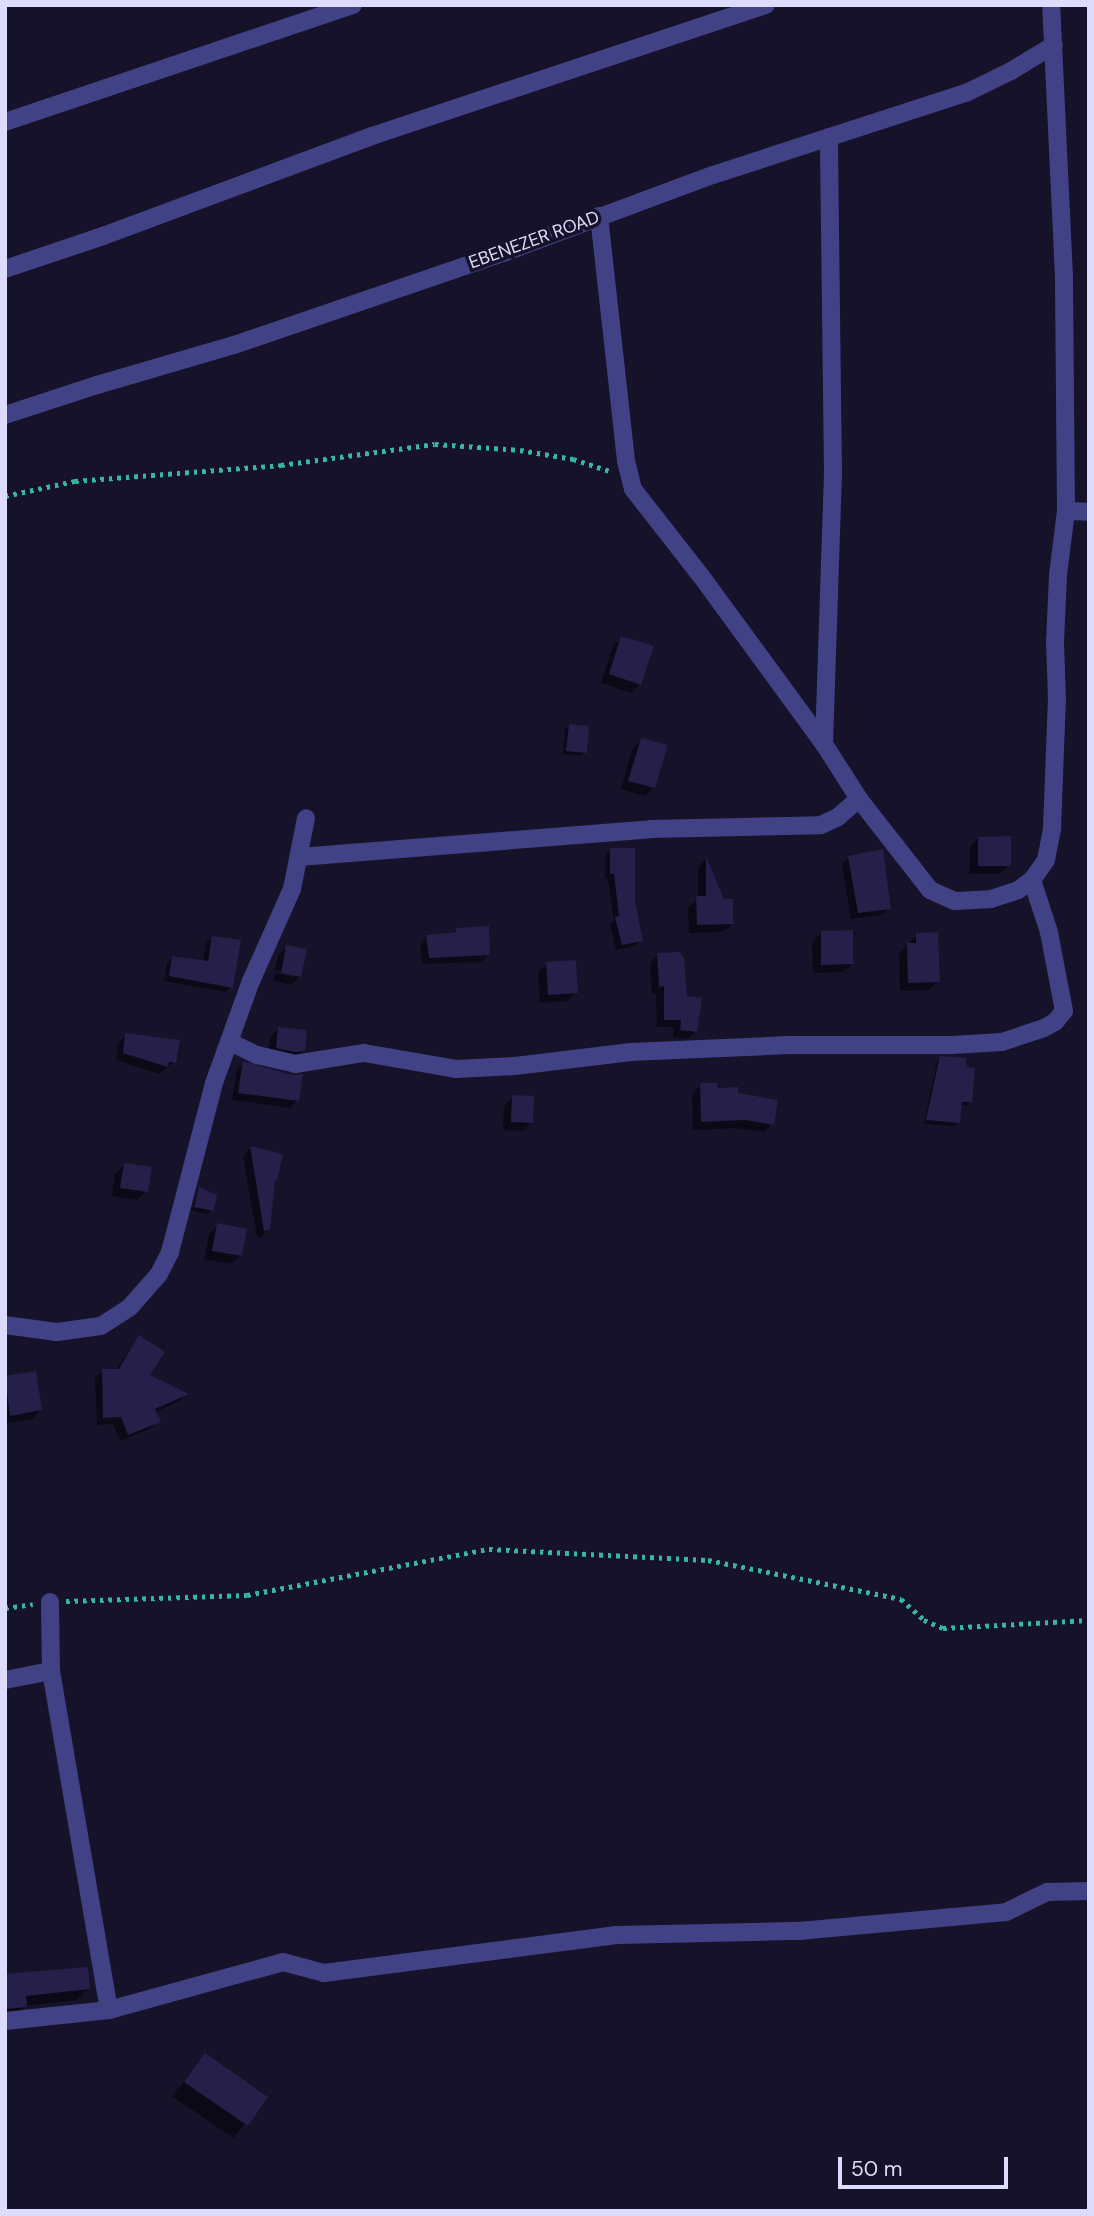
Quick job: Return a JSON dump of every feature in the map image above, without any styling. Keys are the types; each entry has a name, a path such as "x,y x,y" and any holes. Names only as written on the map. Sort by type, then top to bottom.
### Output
{"street":[{"path":"5,122 353,5"},
{"path":"5,269 103,236 372,136 766,5"},
{"path":"599,216 629,477 639,497 701,576 824,744 859,799 935,894 956,901 991,899 1018,890 1032,880 1046,860 1052,828 1057,699 1055,642 1058,575 1066,511 1064,277 1051,5"},
{"name":"EBENEZER ROAD","path":"5,415 234,345 503,253 599,216 966,93 1011,71 1054,45"},
{"path":"824,744 833,475 829,137"},
{"path":"1066,511 1089,512"},
{"path":"299,857 651,829 821,825 838,817 859,799"},
{"path":"5,1325 57,1332 101,1325 130,1307 153,1281 170,1252 214,1083 251,981 292,889 306,818"},
{"path":"230,1042 257,1055 295,1064 364,1054 456,1069 515,1066 631,1052 790,1045 952,1045 1002,1042 1044,1028 1055,1022 1064,1011 1049,932 1032,880"},
{"path":"50,1602 51,1671 109,2010"},
{"path":"5,1680 51,1671"},
{"path":"5,2021 109,2010 283,1962 324,1973 617,1935 799,1931 1006,1912 1047,1892 1089,1890"}],"path":[{"path":"5,496 75,481 281,465 435,444 520,450 573,459 629,477"},
{"path":"5,1608 50,1602 247,1595 489,1549 708,1560 901,1599 924,1620 943,1628 1089,1620"}],"building":[{"path":"621,636 654,646 641,685 609,674"},
{"path":"569,724 589,726 587,753 566,751"},
{"path":"641,738 668,745 655,788 628,781"},
{"path":"1011,836 1011,866 978,866 978,837"},
{"path":"610,848 635,848 635,901 643,941 622,945 615,917 619,916 614,874 610,874"},
{"path":"883,849 891,909 858,913 848,856"},
{"path":"706,857 724,899 733,899 733,924 697,925 696,896 706,896"},
{"path":"489,926 490,955 429,958 426,935 456,932 455,928"},
{"path":"853,930 853,964 821,965 821,931"},
{"path":"938,932 940,982 908,983 907,943 916,943 916,933"},
{"path":"212,936 241,940 233,988 169,976 172,956 208,961"},
{"path":"286,945 307,949 301,977 281,973"},
{"path":"680,952 684,958 687,996 702,998 697,1032 680,1030 681,1020 664,1020 664,986 659,987 657,953"},
{"path":"576,960 578,993 548,995 546,962"},
{"path":"278,1027 307,1030 305,1051 276,1048"},
{"path":"125,1033 180,1040 176,1063 169,1062 168,1067 123,1053"},
{"path":"940,1056 966,1058 966,1067 975,1068 972,1102 962,1102 960,1123 926,1120"},
{"path":"243,1061 292,1075 303,1074 299,1101 238,1093"},
{"path":"700,1083 717,1083 718,1088 738,1087 738,1093 778,1100 774,1125 745,1120 701,1122"},
{"path":"512,1095 534,1096 533,1123 511,1122"},
{"path":"250,1146 283,1154 277,1181 275,1180 270,1230 264,1231"},
{"path":"124,1163 152,1167 148,1192 120,1188"},
{"path":"199,1187 217,1195 214,1211 194,1207"},
{"path":"217,1223 247,1229 242,1256 212,1251"},
{"path":"139,1335 165,1352 150,1375 189,1394 155,1409 161,1422 128,1435 121,1417 103,1418 102,1369 119,1369"},
{"path":"36,1371 42,1410 10,1416 5,1376"},
{"path":"88,1967 90,1989 26,1996 27,2007 5,2009 5,1974"},
{"path":"205,2053 268,2097 248,2126 184,2082"}]}
